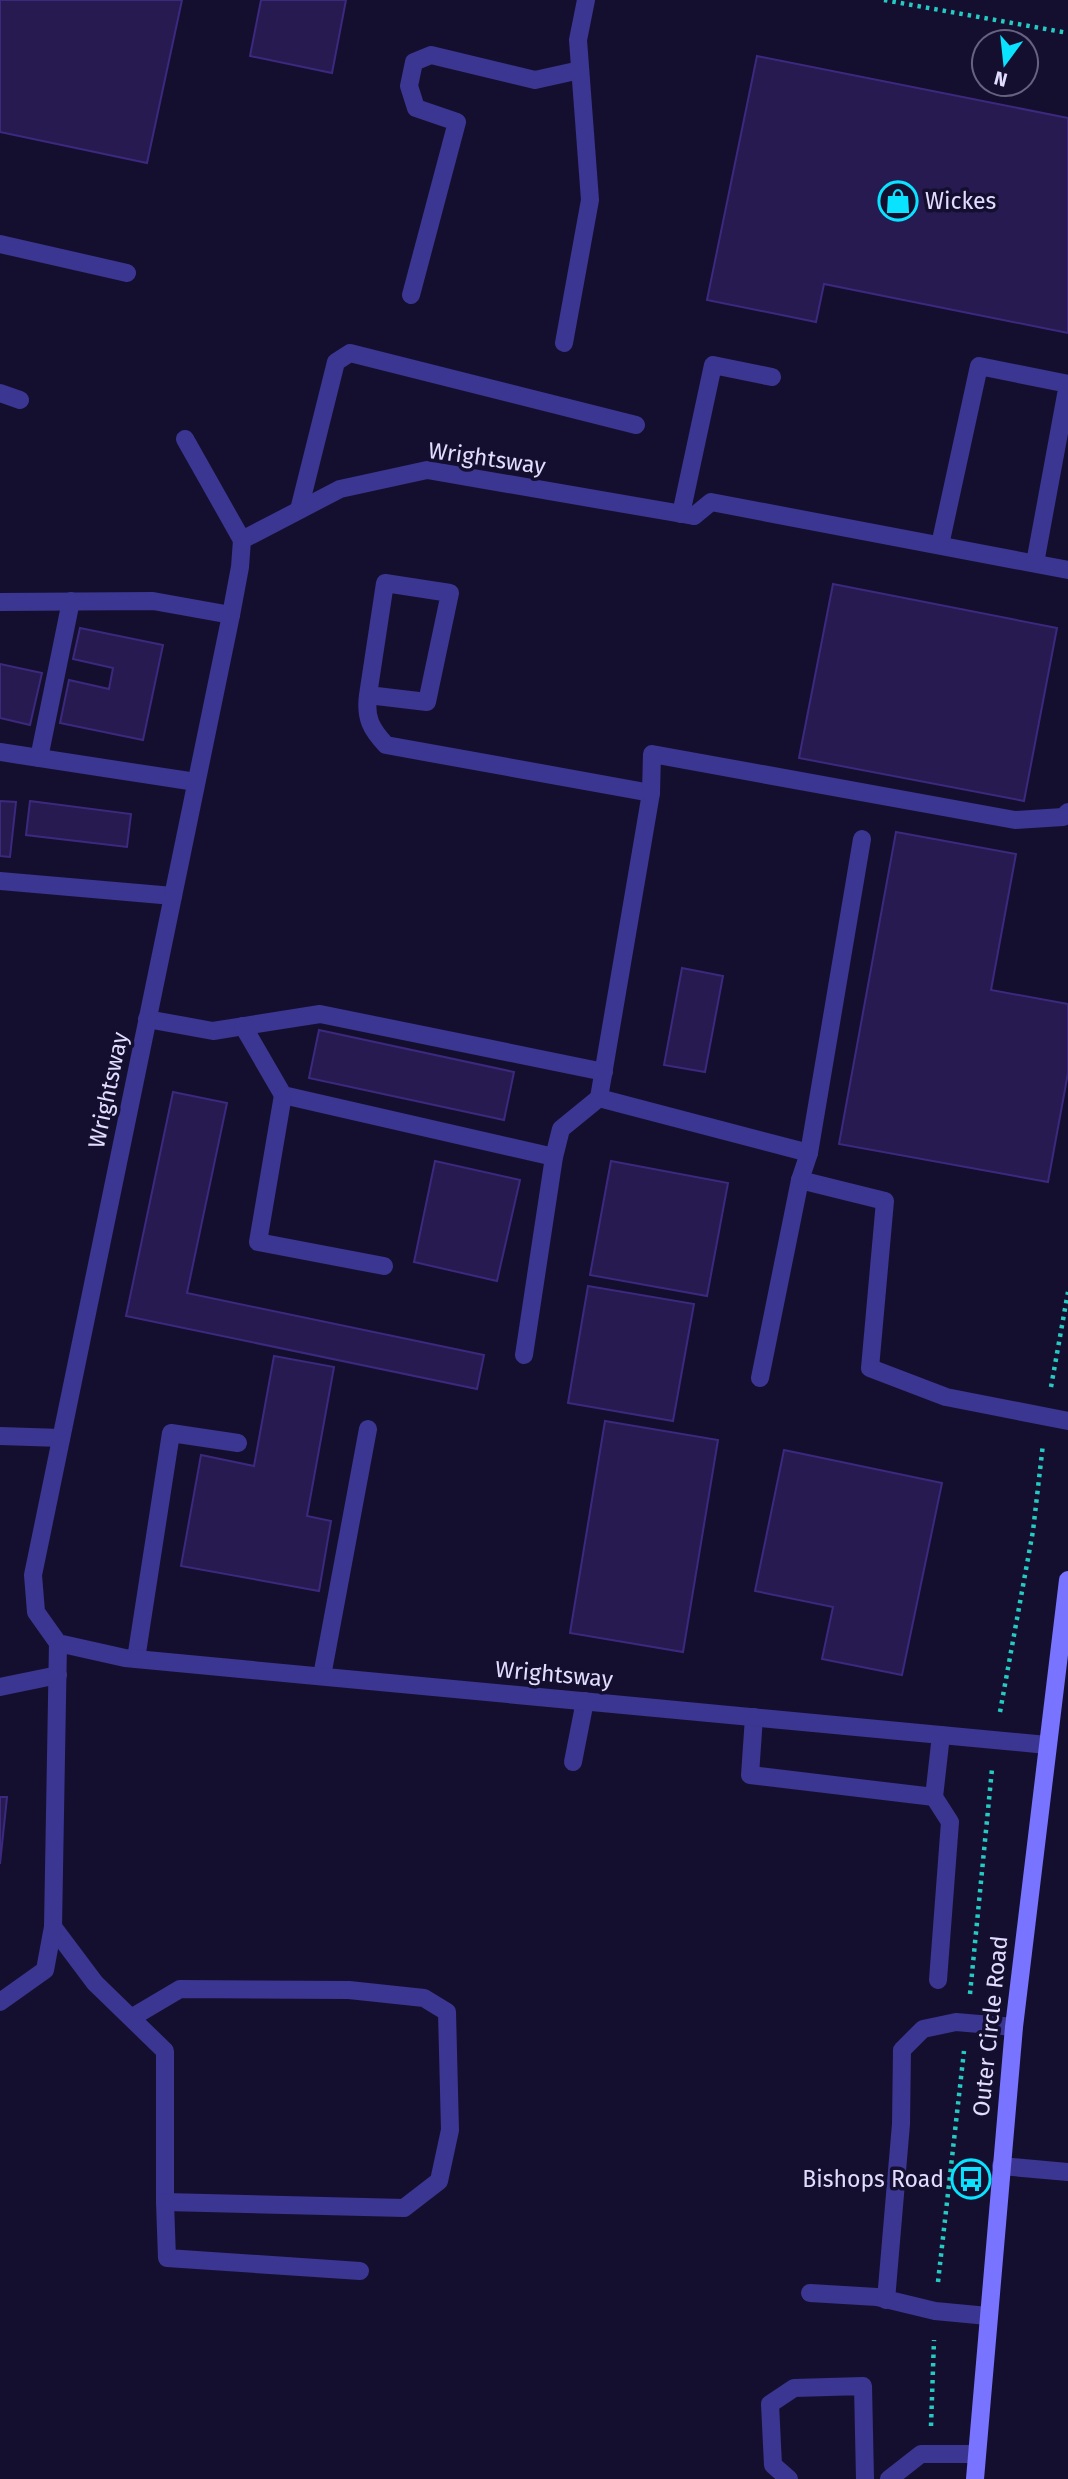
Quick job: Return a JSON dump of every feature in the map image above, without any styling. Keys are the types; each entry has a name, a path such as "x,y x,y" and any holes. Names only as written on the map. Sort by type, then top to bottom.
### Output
{"main road":[{"name":"Outer Circle Road","path":"975,2479 1014,2027 1068,1580"}],"street":[{"path":"564,344 590,200 578,40 586,0"},
{"path":"411,295 457,122 416,108 410,86 414,62 431,55 535,80 580,70"},
{"path":"0,244 127,273"},
{"path":"299,510 336,362 350,353 636,425"},
{"path":"688,515 713,365 772,377"},
{"path":"940,545 979,366 1068,384 1035,563"},
{"path":"0,393 20,400"},
{"path":"185,439 242,540"},
{"name":"Wrightsway","path":"688,515 428,470 340,489 242,540 240,567 33,1575 36,1612 58,1643 136,1659 1046,1745"},
{"path":"688,515 711,502 1068,570"},
{"path":"368,695 427,702 450,593 385,583 368,695 366,709 370,728 386,745 651,793"},
{"path":"0,601 153,601 230,615"},
{"path":"39,758 71,601"},
{"path":"0,752 196,782"},
{"path":"524,1355 554,1157 561,1129 599,1098 651,793 652,754 1015,820 1063,817 1068,812"},
{"path":"760,1378 800,1180 809,1153 862,839"},
{"path":"0,881 173,896"},
{"path":"148,1018 213,1031 320,1014 604,1072"},
{"path":"243,1026 283,1095 258,1242 384,1266"},
{"path":"283,1095 554,1157"},
{"path":"599,1098 809,1153"},
{"path":"800,1180 886,1201 870,1368 946,1397 1068,1421"},
{"path":"322,1676 368,1429"},
{"path":"136,1659 171,1433 238,1443"},
{"path":"0,1436 61,1438"},
{"path":"0,2002 45,1970 53,1927 58,1643"},
{"path":"0,1687 58,1675"},
{"path":"573,1762 585,1701"},
{"path":"754,1717 750,1775 934,1797"},
{"path":"937,1980 950,1822 934,1797 941,1735"},
{"path":"53,1927 95,1983 164,2051 167,2258 360,2271"},
{"path":"131,2018 180,1989 349,1990 424,1998 447,2012 450,2130 439,2182 404,2208 165,2202"},
{"path":"886,2300 901,2124 902,2050 923,2029 956,2022 1014,2027"},
{"path":"1000,2166 1068,2172"},
{"path":"810,2293 886,2300 935,2311 988,2316"},
{"path":"789,2479 773,2465 770,2404 794,2388 863,2386 865,2479"},
{"path":"889,2479 921,2454 977,2454"}],"path":[{"path":"884,0 1068,33"},
{"path":"929,2454 935,2311 995,1740 1033,1531 1046,1415 1068,1292"}],"building":[{"path":"0,0 182,0 147,163 0,132"},
{"path":"261,0 346,0 332,73 250,56"},
{"name":"Wickes","path":"757,56 1068,118 1068,333 824,284 816,322 707,300"},
{"path":"833,584 1057,628 1024,801 799,758"},
{"path":"80,628 163,645 143,740 60,723 69,680 109,689 113,668 73,659"},
{"path":"0,664 42,673 30,725 0,718"},
{"path":"0,801 16,802 10,857 0,856"},
{"path":"30,801 131,814 127,847 26,835"},
{"path":"896,832 1016,854 991,990 1068,1004 1068,1073 1048,1182 839,1144"},
{"path":"682,968 723,976 705,1072 664,1065"},
{"path":"319,1030 514,1072 504,1120 309,1078"},
{"path":"173,1092 227,1103 187,1293 484,1355 477,1389 126,1316"},
{"path":"435,1161 520,1180 497,1281 414,1262"},
{"path":"611,1161 728,1183 707,1296 590,1275"},
{"path":"588,1286 694,1304 673,1421 568,1403"},
{"path":"274,1356 334,1367 307,1516 331,1521 319,1591 181,1566 201,1455 254,1466"},
{"path":"605,1421 718,1440 683,1652 570,1633"},
{"path":"784,1450 942,1483 902,1675 822,1659 833,1607 755,1591"},
{"path":"0,1797 7,1797 0,1864"}],"place":[{"name":"Wickes","path":"898,201"},
{"name":"Bishops Road","path":"971,2179"}]}
